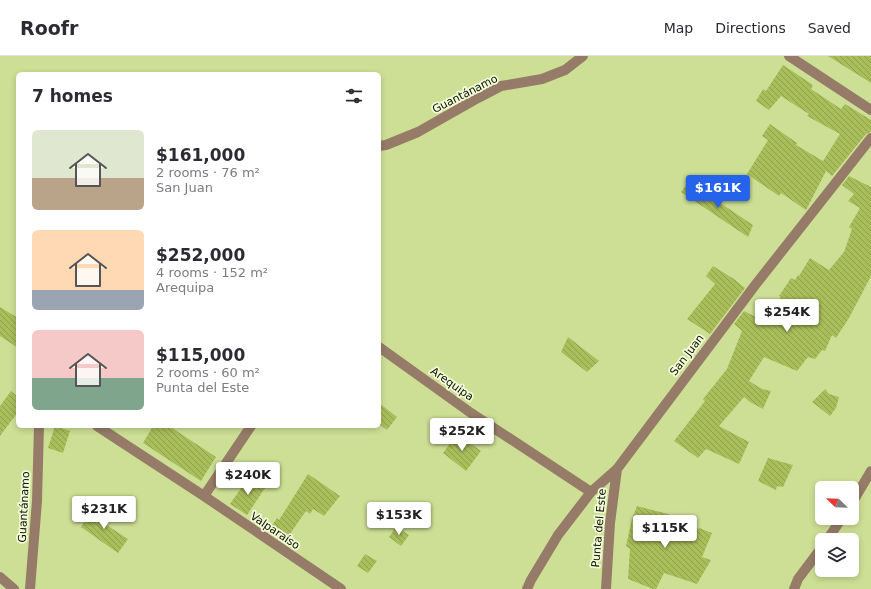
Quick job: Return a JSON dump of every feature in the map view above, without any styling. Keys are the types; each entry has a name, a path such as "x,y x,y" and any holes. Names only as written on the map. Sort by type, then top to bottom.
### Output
{"street":[{"name":"Guantánamo","path":"381,146 418,132 501,86 542,79 565,70 583,56"},
{"path":"789,56 871,110"},
{"name":"San Juan","path":"527,589 558,536 591,492 617,469 756,284 871,138"},
{"name":"Arequipa","path":"381,348 471,413 591,492"},
{"name":"Guantánamo","path":"30,589 37,501 39,428"},
{"name":"Valparaíso","path":"100,428 204,496 340,589"},
{"path":"204,496 250,428"},
{"name":"Punta del Este","path":"606,589 610,524 617,469"},
{"path":"859,491 871,471"},
{"path":"794,589 798,579 815,556"},
{"path":"0,577 14,589"}],"building":[{"path":"828,56 871,56 871,83"},
{"path":"783,65 813,85 811,89 841,109 845,104 871,120 871,132 866,134 832,176 826,171 806,210 781,193 779,196 747,174 768,140 762,136 770,124 797,143 796,145 823,161 840,134 807,116 809,114 781,96 769,110 756,101 763,89 766,91"},
{"path":"849,176 871,187 871,276 849,318 836,338 832,335 825,351 822,350 815,359 808,357 797,371 764,357 749,381 762,389 771,391 763,409 744,397 719,426 749,442 739,464 706,449 698,458 674,441 705,401 703,399 727,369 742,331 734,324 744,311 762,320 781,297 779,296 791,278 795,280 798,275 799,276 810,258 829,270 844,252 852,229 849,227 860,208 848,201 854,194 842,185"},
{"path":"689,182 753,225 748,237 681,192"},
{"path":"713,266 745,288 710,334 687,319 715,284 706,276"},
{"path":"0,307 16,317 16,347 0,336"},
{"path":"568,337 599,361 587,372 561,352"},
{"path":"825,389 829,394 839,397 836,408 830,416 812,402"},
{"path":"11,391 16,395 16,415 0,436 0,406"},
{"path":"381,405 397,417 387,430 381,426"},
{"path":"54,428 61,428 70,431 63,453 48,448"},
{"path":"152,428 172,428 216,457 201,481 143,443"},
{"path":"457,434 481,451 466,471 443,453"},
{"path":"768,458 793,465 783,487 777,486 776,490 758,481"},
{"path":"308,474 340,496 324,516 313,509 310,514 306,511 285,541 269,530 277,518 279,520"},
{"path":"249,477 265,488 247,515 230,504"},
{"path":"96,505 108,513 102,522 128,539 118,553 81,527"},
{"path":"637,506 668,514 699,529 712,533 702,557 711,560 697,584 664,573 656,589 628,579 630,549 626,546 632,519"},
{"path":"396,527 409,535 401,546 389,537"},
{"path":"365,554 377,561 368,573 357,566"}]}
